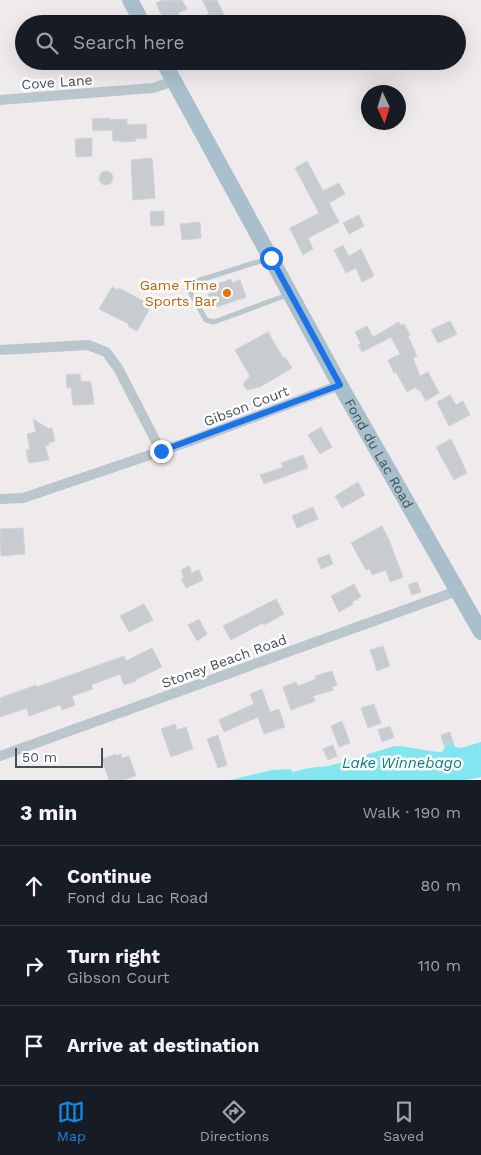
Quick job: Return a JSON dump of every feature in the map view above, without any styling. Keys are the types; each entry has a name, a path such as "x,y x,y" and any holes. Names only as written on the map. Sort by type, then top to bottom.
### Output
{"main road":[{"path":"130,0 138,15"},
{"name":"Fond du Lac Road","path":"168,70 340,385 481,632"}],"street":[{"name":"Cove Lane","path":"0,100 153,88 174,81"},
{"path":"0,350 88,345 106,352 118,368 161,451"},
{"name":"Gibson Court","path":"0,499 24,498 161,451 340,385"},
{"name":"Stoney Beach Road","path":"0,756 457,591"}],"lane":[{"path":"271,258 191,282 189,290 206,320 214,322 290,294"}],"water":[{"name":"Lake Winnebago","path":"450,733 455,747 461,748 481,742 481,777 465,780 230,780 272,770 291,769 292,772 329,766 395,746 442,752 445,747 441,736"}],"building":[{"path":"163,0 182,0 187,9 178,13 179,15 162,15 156,3"},
{"path":"202,0 217,0 224,15 207,15 209,13"},
{"path":"110,118 110,120 127,119 127,125 146,124 147,138 120,142 113,141 112,130 93,131 92,119"},
{"path":"92,138 92,156 76,157 75,139"},
{"path":"152,158 155,198 133,200 131,160"},
{"path":"307,161 323,191 339,183 345,194 329,203 339,222 308,238 313,249 303,255 290,228 319,213 295,168"},
{"path":"103,171 109,171 113,178 109,185 103,185 99,181 99,175"},
{"path":"164,211 164,225 151,226 150,212"},
{"path":"359,215 364,226 349,234 343,223"},
{"path":"200,222 201,238 182,240 180,224"},
{"path":"343,245 349,256 361,249 374,276 362,282 356,268 346,273 334,250"},
{"name":"Game Time Sports Bar","path":"231,279 232,283 240,280 246,297 217,307 216,303 212,304 208,294 219,288 217,284"},
{"path":"112,287 118,290 119,288 145,302 144,305 150,308 137,331 128,326 129,324 99,309"},
{"path":"450,321 457,334 438,343 431,330"},
{"path":"399,322 401,326 404,324 410,335 408,336 417,356 413,358 420,376 428,372 439,393 426,401 420,390 418,391 416,387 407,392 396,372 394,373 388,360 400,354 391,337 362,352 358,345 361,344 355,332 367,326 373,337"},
{"path":"268,332 283,358 285,357 292,368 260,387 247,390 243,384 250,376 235,350"},
{"path":"80,374 81,381 91,382 94,404 73,405 71,387 67,388 66,375"},
{"path":"450,395 456,405 463,401 470,415 449,426 437,402"},
{"path":"33,419 49,429 52,428 55,441 45,446 49,460 29,463 26,450 30,450 27,434 36,432"},
{"path":"321,427 332,447 320,454 308,435"},
{"path":"451,439 467,473 454,480 436,447"},
{"path":"303,455 308,468 264,484 260,475 283,467 281,463"},
{"path":"358,482 365,495 342,508 335,496"},
{"path":"313,507 318,519 297,528 292,516"},
{"path":"382,526 403,577 390,582 386,570 372,575 370,569 366,570 351,543"},
{"path":"23,528 25,554 1,556 0,529"},
{"path":"329,554 333,564 321,569 317,559"},
{"path":"189,566 192,573 199,570 203,580 186,588 181,579 184,578 181,570"},
{"path":"417,582 421,592 412,595 408,585"},
{"path":"354,584 361,597 339,612 331,596"},
{"path":"276,599 284,614 231,640 223,626"},
{"path":"144,604 153,620 129,632 120,616"},
{"path":"199,619 207,634 197,641 188,625"},
{"path":"383,646 390,666 377,671 370,650"},
{"path":"152,648 162,667 136,681 124,685 120,674 91,685 93,689 72,696 75,705 62,710 60,705 29,716 27,708 0,717 0,698 124,656 126,661"},
{"path":"332,671 337,685 332,687 333,690 313,696 315,701 291,710 283,687 296,682 298,686 316,679 315,676"},
{"path":"262,689 270,712 279,709 285,727 264,734 258,717 224,732 219,720 254,704 250,694"},
{"path":"374,704 381,723 368,728 361,708"},
{"path":"342,721 350,743 339,747 331,726"},
{"path":"175,724 177,730 186,727 193,749 171,757 161,729"},
{"path":"390,726 394,737 382,742 378,730"},
{"path":"450,732 453,742 444,745 441,735"},
{"path":"218,735 227,765 218,768 207,739"},
{"path":"333,745 337,756 328,760 323,749"},
{"path":"116,754 117,756 121,754 122,758 129,756 136,776 123,780 109,780 102,759"}],"place":[{"name":"Game Time Sports Bar","path":"227,293"}],"route":[{"path":"161,451 340,385 271,258"}]}
